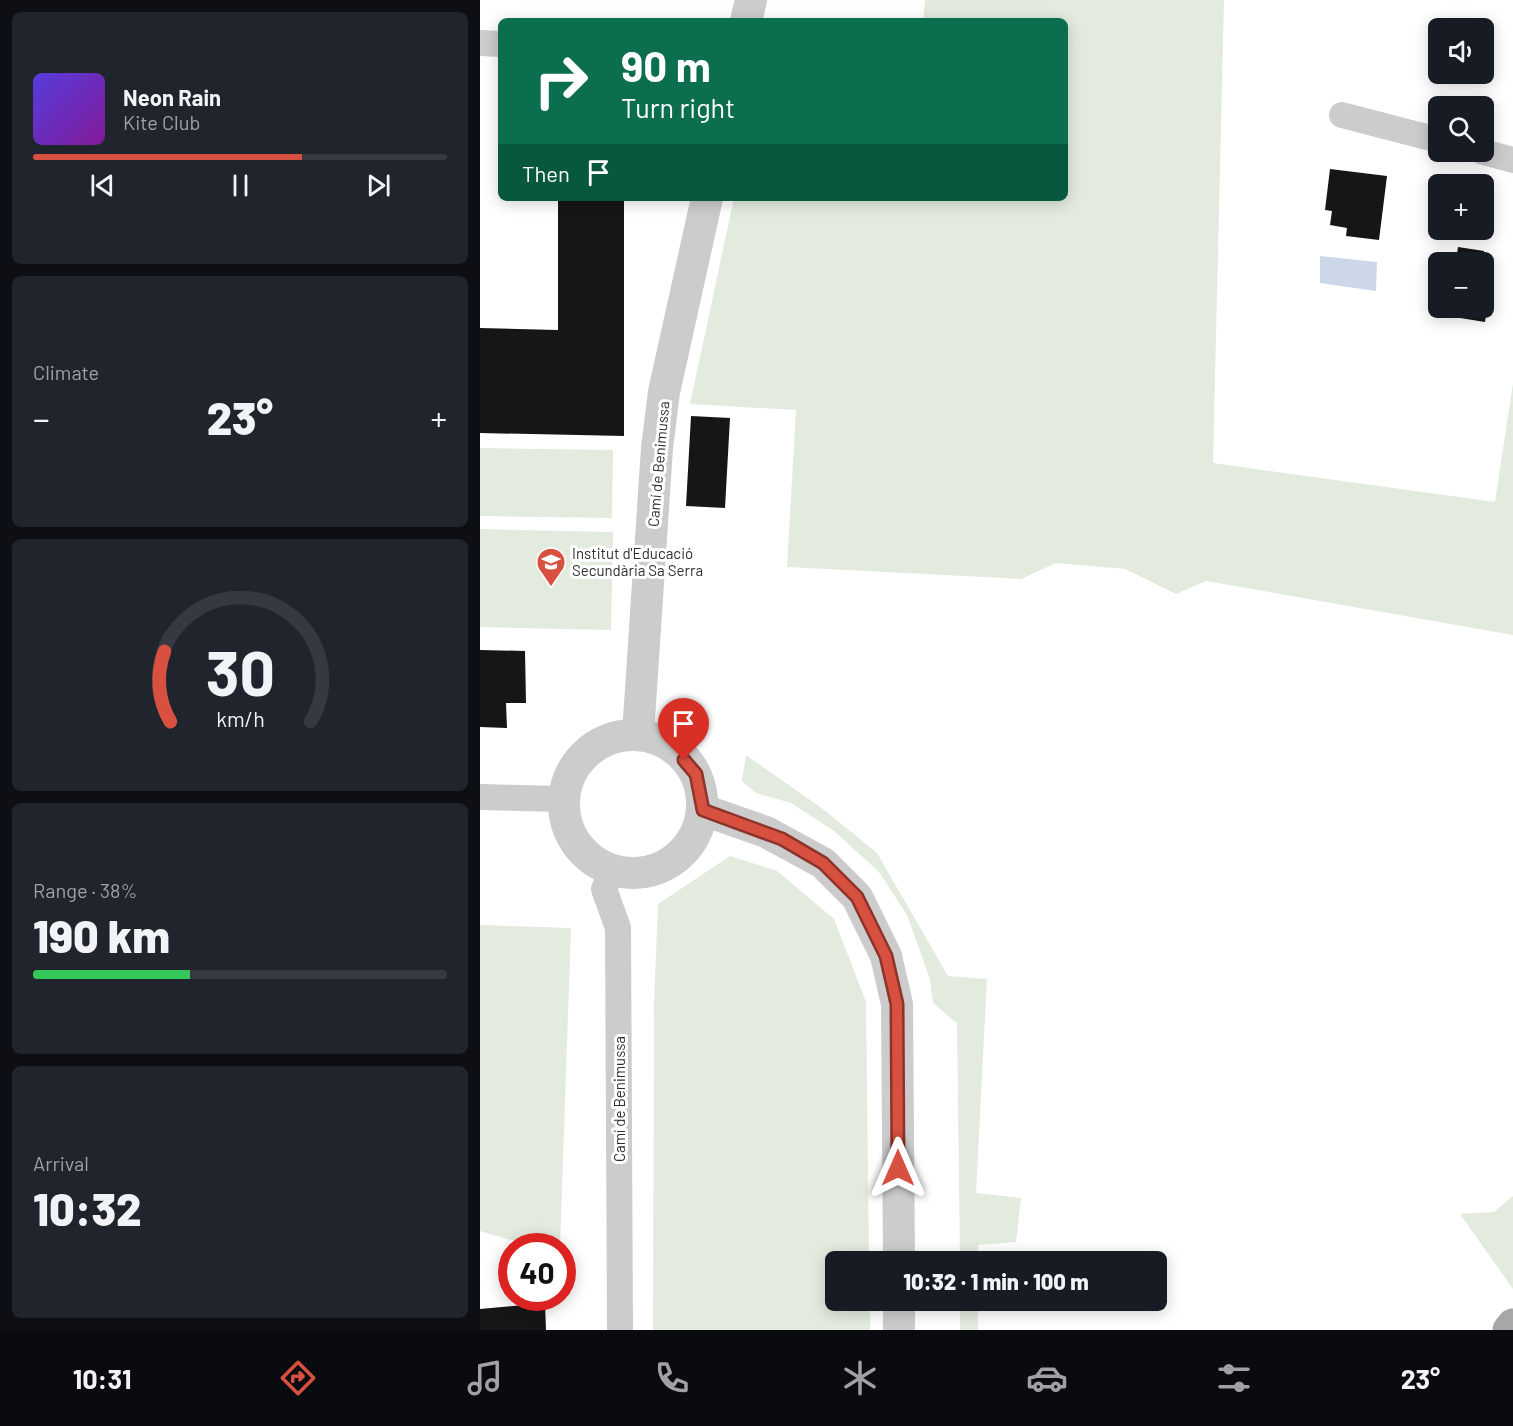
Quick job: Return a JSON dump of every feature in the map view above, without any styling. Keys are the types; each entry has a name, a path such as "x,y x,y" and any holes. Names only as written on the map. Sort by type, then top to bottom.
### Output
{"main road":[{"path":"1509,1330 1513,1325"}],"street":[{"path":"747,18 751,0"},
{"path":"480,44 498,44"},
{"path":"1342,115 1428,137"},
{"path":"1494,155 1513,160"},
{"name":"Camí de Benimussa","path":"638,734 657,448 664,392 706,201"},
{"path":"638,734 672,746 696,774 703,810 693,840 672,863 642,874 612,871 585,855 567,830 562,799 574,765 602,741 638,734"},
{"path":"480,797 562,799"},
{"path":"703,810 766,831 823,863 857,897 886,956 897,1004 899,1251"},
{"name":"Camí de Benimussa","path":"612,871 604,889 618,928 620,1330"},
{"path":"899,1311 899,1330"}],"shaded area":[{"path":"925,0 1224,0 1213,463 1495,502 1513,383 1513,635 1206,581 1176,594 1125,569 1056,563 1021,579 787,567 796,410 690,404 733,201 1068,201 1068,18 923,18"},
{"path":"480,448 613,450 612,518 480,516"},
{"path":"480,529 613,532 611,630 480,627"},
{"path":"746,755 823,809 877,853 948,976 987,979 976,1193 1021,1198 1016,1242 978,1245 978,1251 960,1251 957,1023 933,1003 930,979 907,915 879,872 834,831 791,803 756,793 742,781"},
{"path":"730,856 777,871 834,919 866,1002 869,1251 825,1251 825,1311 870,1311 870,1330 653,1330 654,1003 658,904"},
{"path":"480,925 571,928 560,1233 498,1233 498,1236 480,1231"},
{"path":"1513,1196 1513,1289 1460,1214 1494,1212"},
{"path":"960,1311 978,1311 978,1330 960,1330"}],"water":[{"path":"1320,256 1377,262 1376,291 1320,283"}],"building":[{"path":"1330,169 1387,176 1379,240 1346,236 1347,228 1330,225 1332,211 1325,210"},
{"path":"558,201 624,201 624,436 480,433 480,328 558,330"},
{"path":"1458,247 1484,251 1484,252 1457,252"},
{"path":"1460,318 1486,318 1485,322"},
{"path":"691,416 730,418 725,508 686,506"},
{"path":"480,650 525,651 526,703 506,703 507,728 480,727"},
{"path":"498,1307 498,1311 545,1311 546,1330 480,1330 480,1309"}],"place":[{"name":"Institut d'Educació Secundària Sa Serra","path":"551,588"}],"route":[{"path":"684,760 696,774 703,810 766,831 782,839 823,863 857,897 886,956 897,1004 898,1168"}]}
